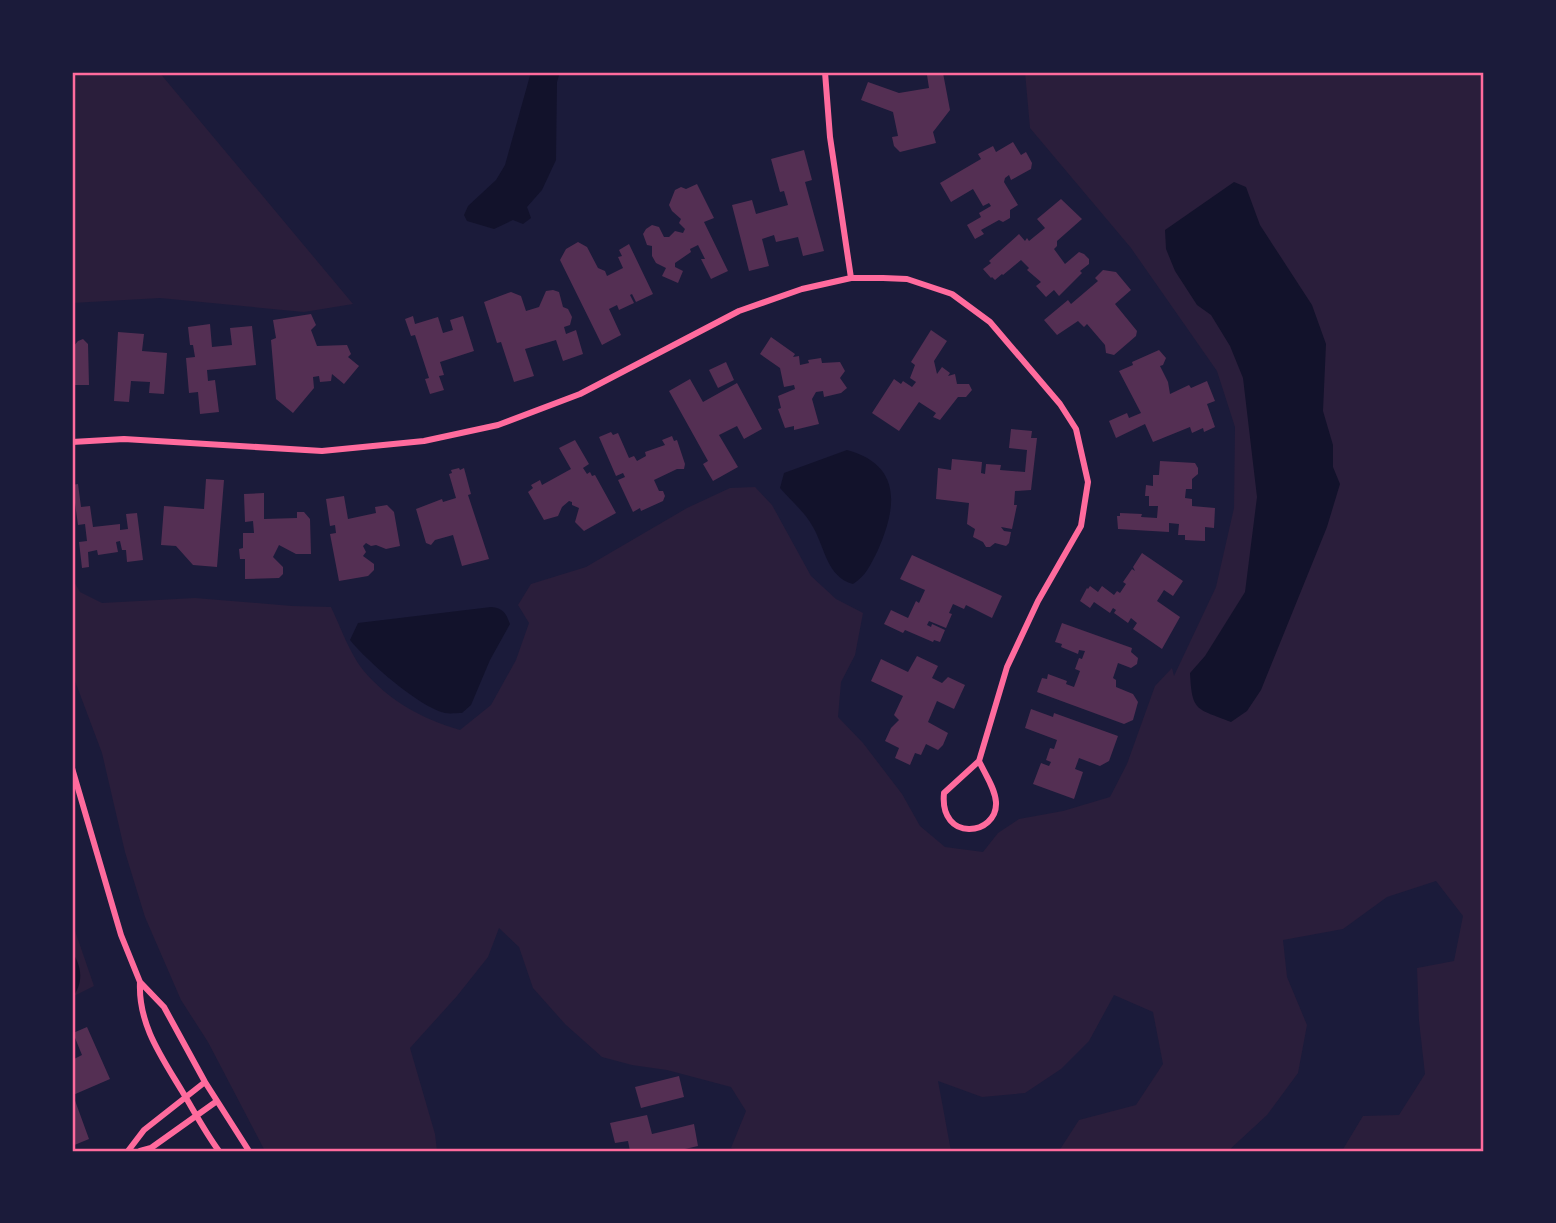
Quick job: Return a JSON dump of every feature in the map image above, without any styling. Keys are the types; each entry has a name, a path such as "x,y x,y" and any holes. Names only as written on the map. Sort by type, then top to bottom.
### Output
{"street":[{"path":"825,72 830,137 851,278"},
{"path":"72,442 124,439 322,451 451,436 498,425 580,394 739,310 802,289 851,278 907,279 952,294 975,309 1017,352 1060,404 1076,429 1088,482 1081,526 1038,601 1007,667 979,761 944,793 943,807 947,819 956,826 970,830 988,822 996,804 979,761"},
{"path":"72,768 121,935 140,982 164,1007 205,1082 249,1151"},
{"path":"72,799 80,797"},
{"path":"140,982 139,1001 145,1023 157,1049 219,1151"},
{"path":"128,1151 144,1130 205,1082"},
{"path":"140,1151 151,1148 217,1101"}],"shaded area":[{"path":"72,72 159,72 353,304 304,312 160,298 72,303"},
{"path":"531,72 560,72 557,82 556,160 542,190 527,207 531,218 523,224 513,220 494,229 467,221 464,215 468,206 496,180 505,165"},
{"path":"1025,72 1484,72 1484,1151 1342,1151 1363,1116 1399,1115 1425,1074 1417,968 1454,961 1463,916 1436,881 1387,897 1343,929 1283,940 1287,977 1307,1025 1298,1073 1267,1115 1228,1151 1059,1151 1079,1120 1136,1105 1163,1064 1153,1012 1114,995 1089,1041 1061,1069 1025,1093 982,1097 938,1081 951,1151 742,1151 731,1148 746,1111 731,1087 602,1057 565,1024 533,988 519,947 499,928 488,957 410,1048 435,1134 437,1151 265,1151 208,1042 181,1000 145,917 125,852 102,753 72,673 72,578 80,592 102,603 195,598 331,607 354,656 373,681 407,708 460,730 491,705 516,660 529,623 518,605 531,584 586,567 687,508 730,488 755,487 772,505 811,576 836,599 863,613 855,655 841,682 838,717 863,743 902,794 920,826 945,847 983,852 998,833 1019,819 1063,811 1110,797 1127,764 1155,686 1172,668 1174,676 1216,587 1234,508 1235,427 1217,371 1131,248 1030,128"},
{"path":"1234,182 1246,187 1260,225 1312,305 1326,344 1323,411 1333,445 1333,467 1340,484 1327,527 1261,690 1247,711 1231,722 1198,707 1192,695 1190,673 1205,656 1245,592 1257,497 1243,378 1230,346 1211,315 1197,305 1175,271 1166,249 1165,230"},
{"path":"847,450 878,466 886,477 891,503 878,550 865,573 853,584 837,575 810,522 780,488 784,473"},
{"path":"491,607 504,612 510,624 490,660 471,705 462,713 445,713 434,709 408,693 350,640 358,623"},
{"path":"72,922 94,986 72,997"},
{"path":"72,952 78,963 80,981 72,998"}],"building":[{"path":"943,73 950,110 933,132 936,143 900,152 894,146 892,137 898,136 893,112 861,100 868,82 899,93 929,88 927,75"},
{"path":"1013,142 1021,155 1026,152 1032,163 1031,169 1011,180 1009,175 1005,178 1004,182 1018,205 1010,210 1010,218 1003,222 999,220 981,230 984,234 975,239 967,225 981,217 979,213 991,206 989,203 983,206 973,189 951,202 940,183 981,159 978,154 993,146 996,152"},
{"path":"804,150 812,180 805,182 824,251 803,256 798,237 776,242 774,235 762,239 769,266 749,271 732,205 752,200 756,214 788,205 784,191 780,192 771,159"},
{"path":"697,184 714,218 704,222 728,271 711,279 701,259 705,259 698,245 675,263 675,267 683,271 678,283 662,276 666,268 656,263 652,256 652,246 647,245 643,234 652,225 659,227 664,237 669,237 675,231 683,233 685,229 679,223 681,219 669,205 675,190"},
{"path":"1061,199 1082,219 1057,241 1054,249 1065,264 1079,252 1084,254 1089,259 1089,264 1080,271 1082,273 1059,296 1054,290 1046,297 1036,286 1041,282 1027,270 1029,268 1021,260 995,280 991,278 983,269 991,263 989,261 1019,234 1025,241 1027,238 1029,241 1045,228 1037,219"},
{"path":"578,242 587,247 598,268 605,271 607,276 623,268 618,257 622,256 619,250 629,244 653,294 636,302 632,294 630,295 634,303 619,310 617,305 609,309 621,335 602,345 560,260 566,249"},
{"path":"1103,270 1116,272 1131,290 1115,304 1137,331 1136,336 1114,355 1106,353 1105,345 1087,324 1084,327 1078,321 1057,335 1044,320 1068,300 1071,304 1098,281 1095,278"},
{"path":"546,291 559,292 563,307 568,309 572,317 570,325 564,327 566,334 576,330 583,354 563,361 556,340 525,349 534,376 514,382 501,342 497,343 484,302 511,292 521,296 526,311 539,307"},
{"path":"311,314 316,325 311,330 317,346 347,345 351,354 348,357 359,366 344,384 332,374 331,381 320,382 319,376 313,377 314,388 293,413 276,399 271,340 276,338 273,320"},
{"path":"413,316 415,324 438,317 443,333 453,330 450,320 463,316 474,351 440,362 444,375 439,376 444,390 430,394 425,379 429,378 415,335 411,336 405,319"},
{"path":"210,324 212,347 232,345 230,328 252,326 256,365 207,370 208,381 215,380 219,412 200,414 198,392 189,393 186,358 195,357 193,345 190,345 188,327"},
{"path":"931,330 947,341 934,361 937,374 942,367 950,373 948,376 955,374 957,384 969,384 972,390 966,397 958,397 940,420 933,417 936,413 919,402 899,431 872,413 894,379 912,387 916,382 910,378 915,365 911,362"},
{"path":"118,332 144,334 142,351 167,353 164,394 149,393 150,382 131,381 129,402 114,401"},
{"path":"771,337 795,354 793,357 799,356 800,365 809,363 808,360 821,358 822,363 840,362 845,371 840,378 847,388 841,393 824,397 823,391 816,392 812,399 819,424 794,430 794,426 785,428 778,409 781,408 778,396 795,389 794,385 784,387 780,368 760,354"},
{"path":"83,339 88,344 89,385 74,385 72,348"},
{"path":"1159,350 1166,358 1160,366 1168,382 1170,394 1189,385 1191,388 1207,381 1215,401 1207,404 1215,427 1192,433 1190,427 1153,442 1145,424 1116,438 1109,421 1127,413 1129,418 1141,413 1119,371"},
{"path":"726,362 734,380 718,388 709,370"},
{"path":"690,379 703,402 737,383 762,429 744,439 737,426 719,435 738,467 713,481 703,464 708,461 669,391"},
{"path":"1011,429 1032,431 1031,438 1037,438 1031,490 1015,491 1014,505 1017,505 1012,529 1001,527 1004,531 1011,532 1009,543 1006,546 995,543 986,547 983,542 973,537 975,529 967,524 969,503 936,499 938,468 951,470 952,459 982,462 981,473 985,474 986,464 1001,465 1000,470 1025,472 1027,450 1009,448"},
{"path":"611,432 613,435 618,433 629,458 634,456 637,461 646,456 645,452 665,445 662,440 672,436 674,441 677,440 685,464 684,469 677,469 654,480 659,491 663,491 663,501 633,512 618,480 625,477 623,473 616,476 599,437"},
{"path":"575,440 589,464 583,468 587,474 590,472 592,476 595,475 616,513 584,531 575,522 579,508 572,505 572,502 569,501 562,507 558,516 544,520 528,492 533,488 531,485 540,480 542,485 571,469 559,448"},
{"path":"1160,461 1195,463 1198,468 1198,474 1192,479 1192,489 1186,489 1185,498 1192,499 1192,506 1215,508 1214,528 1205,527 1205,541 1185,540 1185,535 1178,535 1179,524 1169,523 1169,532 1118,529 1117,516 1120,516 1120,513 1157,518 1158,506 1149,506 1149,496 1145,496 1146,485 1153,486 1153,475 1159,475"},
{"path":"464,468 471,494 468,495 489,559 462,566 453,535 435,540 431,545 426,543 416,509 442,499 443,502 456,498 449,474 452,473 451,470"},
{"path":"206,479 224,480 217,567 193,565 176,546 161,545 164,506 204,509"},
{"path":"78,484 81,507 90,506 93,527 120,524 120,530 128,529 126,514 137,513 143,560 127,562 126,550 122,550 120,541 116,542 118,552 98,555 97,550 88,552 89,567 82,568 79,542 87,541 85,524 78,525 75,503 72,503 72,485"},
{"path":"264,493 264,519 297,518 297,512 304,512 310,519 311,554 296,554 279,545 273,557 283,567 283,574 279,578 245,579 245,559 240,559 239,549 243,548 243,533 254,533 253,521 245,522 244,494"},
{"path":"344,496 348,519 376,513 375,507 387,505 394,512 400,546 386,549 366,543 363,546 366,552 363,556 374,564 374,570 368,576 339,581 330,534 336,533 335,525 330,526 326,499"},
{"path":"1142,553 1183,581 1173,596 1164,590 1157,601 1180,617 1162,649 1133,629 1137,623 1131,618 1128,623 1114,613 1116,610 1113,608 1110,613 1094,602 1090,608 1080,601 1090,586 1098,592 1102,586 1114,595 1117,591 1120,593 1126,584 1123,582 1132,569 1135,571 1133,567"},
{"path":"912,555 1002,596 992,618 966,605 964,609 953,604 946,628 929,621 927,625 931,627 932,624 945,630 940,642 933,642 905,630 903,633 884,624 891,610 908,618 925,590 900,579"},
{"path":"1062,623 1132,648 1131,652 1138,658 1137,664 1131,668 1118,663 1113,678 1116,680 1116,687 1133,694 1138,702 1133,720 1124,724 1037,692 1042,678 1047,679 1048,674 1067,681 1066,684 1074,687 1080,671 1075,669 1085,651 1079,650 1078,654 1055,642"},
{"path":"917,656 938,666 932,678 942,683 948,677 965,685 954,709 937,701 928,722 948,733 943,745 938,750 926,744 921,755 915,753 910,765 895,758 899,748 885,741 891,728 899,720 894,715 903,696 871,681 881,659 908,672"},
{"path":"1031,709 1053,717 1054,713 1118,736 1109,761 1100,766 1079,758 1075,769 1083,772 1074,799 1033,784 1041,763 1049,766 1051,762 1046,760 1050,748 1054,749 1057,740 1025,728"},
{"path":"87,1027 110,1079 73,1095 89,1139 72,1146 72,1060 82,1055 73,1033"},
{"path":"679,1076 684,1097 641,1108 635,1087"},
{"path":"647,1115 652,1134 694,1124 698,1146 676,1151 630,1151 628,1141 615,1143 610,1123"}]}
